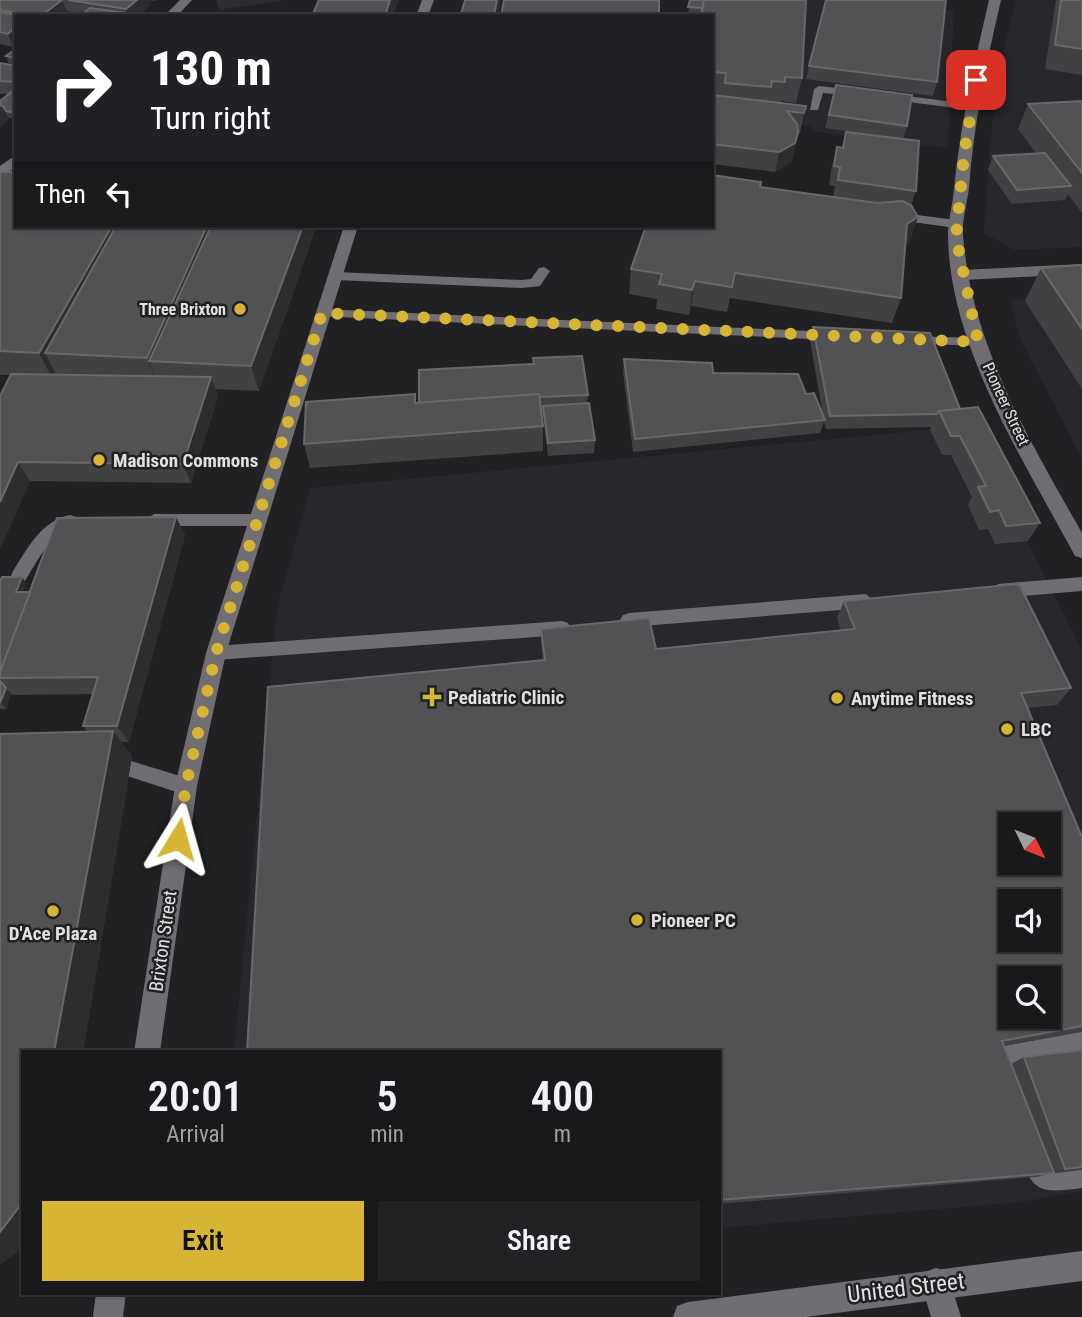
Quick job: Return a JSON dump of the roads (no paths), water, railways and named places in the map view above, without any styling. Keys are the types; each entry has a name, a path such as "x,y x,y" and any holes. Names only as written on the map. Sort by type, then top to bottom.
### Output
{"street":[{"path":"172,14 186,0"},
{"name":"Pioneer Street","path":"995,0 970,107 956,224 962,275 978,342 1026,447 1082,551"},
{"path":"0,174 14,161"},
{"name":"Brixton Street","path":"147,1050 186,786 216,653 350,228"},
{"path":"962,275 1082,269"},
{"name":"United Street","path":"688,1317 1082,1266"},
{"path":"936,1283 946,1317"},
{"path":"108,1317 111,1295"}],"lane":[{"path":"814,108 819,89 970,107"},
{"path":"877,214 956,224"},
{"path":"335,276 522,284 535,283 544,271"},
{"path":"322,313 844,337"},
{"path":"896,340 978,342"},
{"path":"143,520 259,520"},
{"path":"19,576 58,525 64,521 91,521"},
{"path":"982,592 1082,584"},
{"path":"609,623 888,599"},
{"path":"216,653 583,626"},
{"path":"131,769 186,786"},
{"path":"1012,1098 999,1061 1002,1056 1082,1042"},
{"path":"1025,1134 1037,1170 1048,1181 1082,1176"}],"place":[{"name":"Three Brixton","path":"240,309"},
{"name":"Madison Commons","path":"99,460"},
{"name":"Pediatric Clinic","path":"432,697"},
{"name":"Anytime Fitness","path":"837,698"},
{"name":"LBC","path":"1007,729"},
{"name":"D'Ace Plaza","path":"53,911"},
{"name":"Pioneer PC","path":"637,920"}]}
